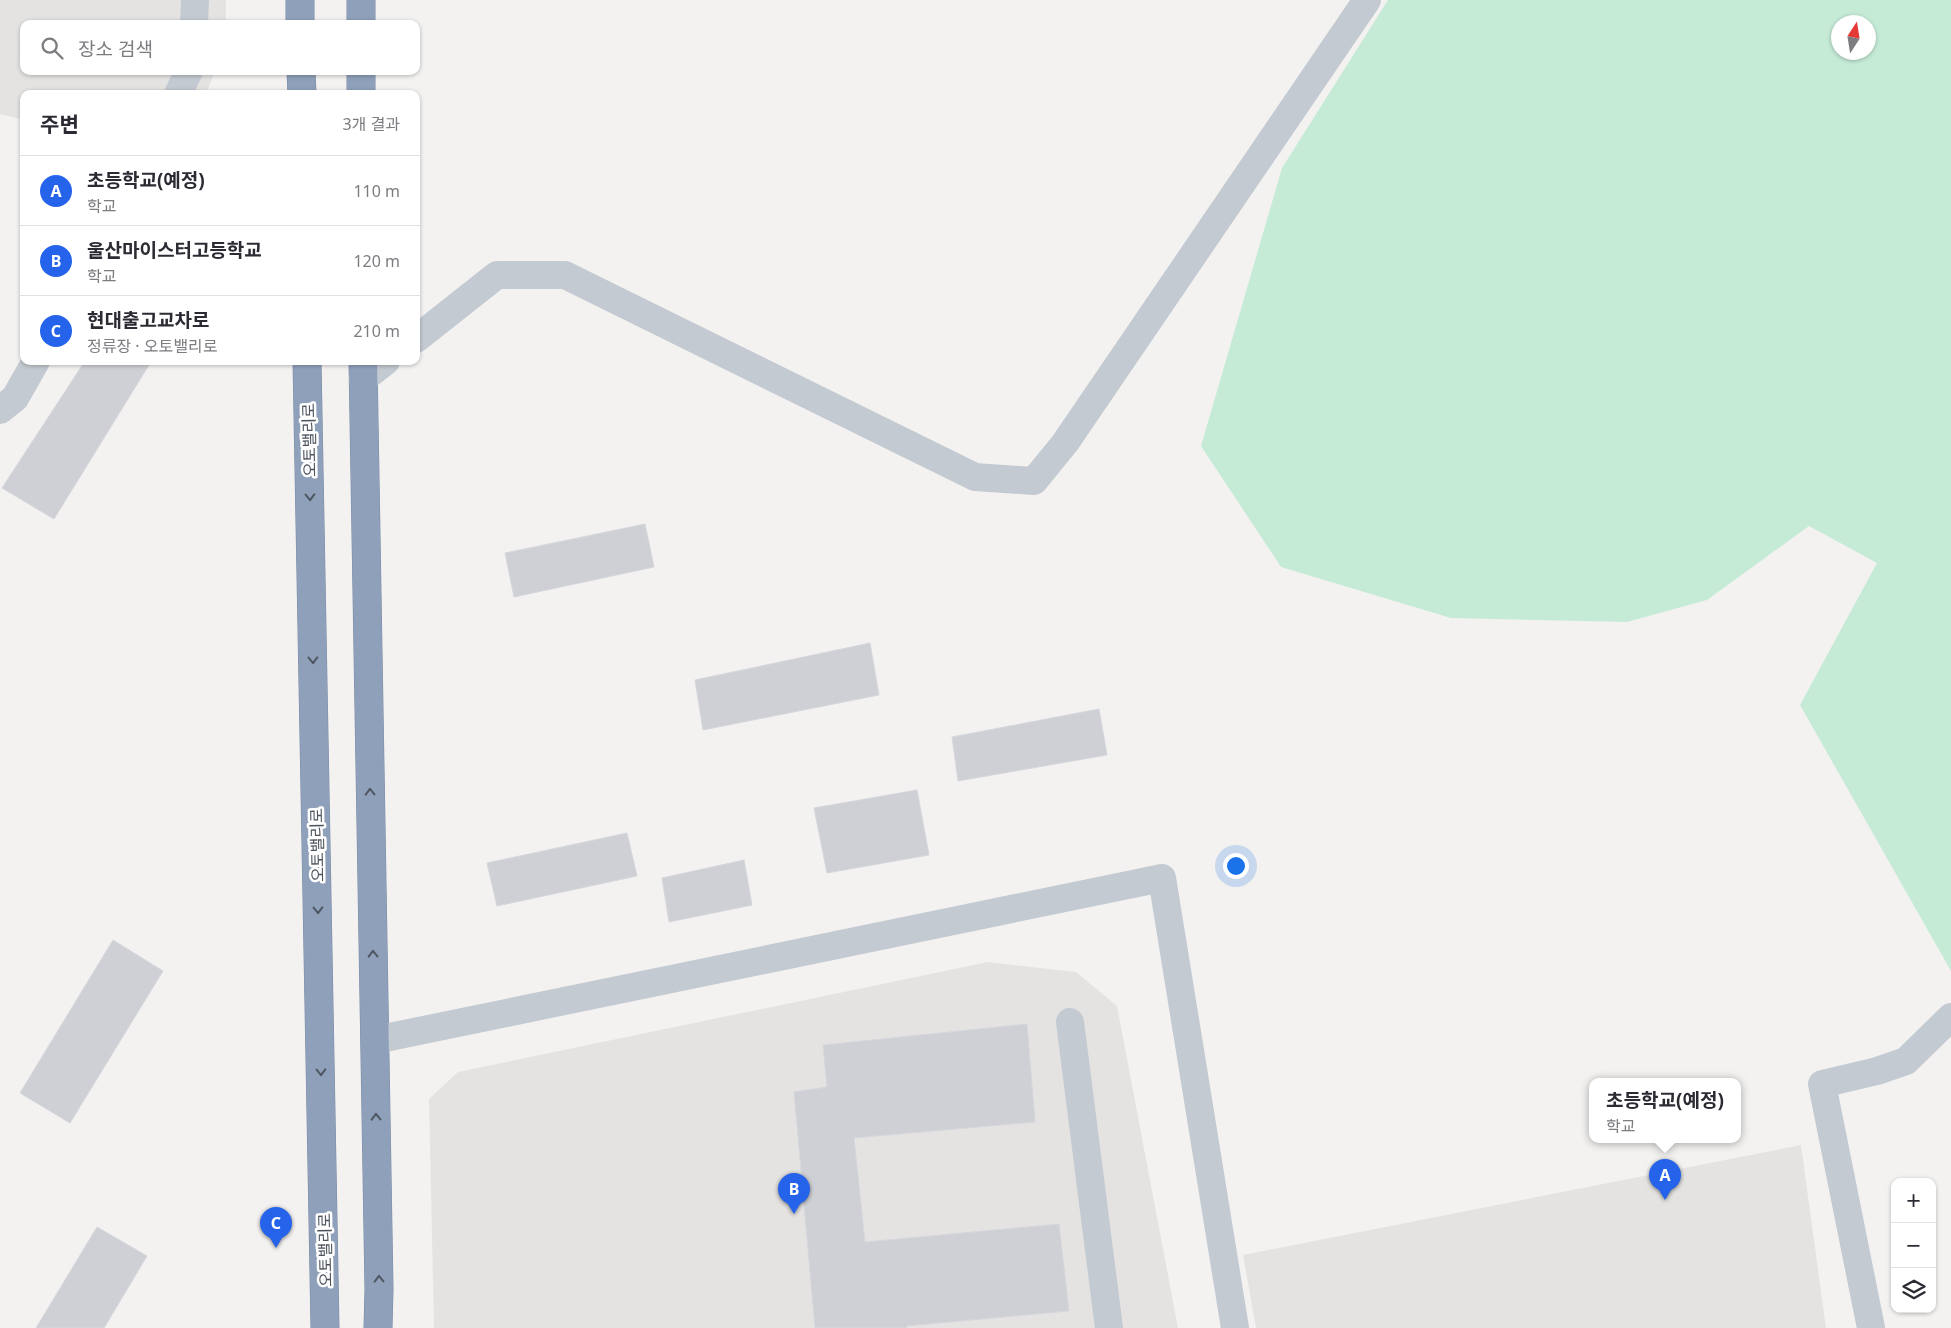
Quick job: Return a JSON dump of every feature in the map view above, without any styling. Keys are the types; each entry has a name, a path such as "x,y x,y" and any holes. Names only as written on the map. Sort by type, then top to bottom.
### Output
{"highway":[{"path":"300,0 300,20"},
{"path":"301,75 302,90"},
{"path":"361,75 361,90"},
{"name":"오토밸리로","path":"307,365 325,1328"},
{"path":"363,370 379,1289 378,1328"}],"street":[{"path":"194,20 195,0"},
{"path":"420,336 497,275 565,275 975,477 1034,481 1065,443 1367,0"},
{"path":"180,90 188,75"},
{"path":"0,410 15,398 34,365"},
{"path":"363,370 376,365"},
{"path":"374,1040 1162,878 1235,1328"},
{"path":"1871,1328 1822,1084 1877,1071 1906,1061 1951,1017"},
{"path":"1070,1022 1109,1328"}],"shaded area":[{"path":"0,0 226,0 226,20 20,20 20,75 213,75 208,90 20,90 20,119 0,114"},
{"path":"988,962 1076,972 1117,1006 1178,1328 434,1328 429,1099 458,1072"},
{"path":"1801,1145 1826,1328 1256,1328 1243,1255"}],"green space":[{"path":"1388,0 1951,0 1951,971 1800,705 1877,563 1809,526 1707,600 1627,622 1451,618 1281,567 1201,446 1282,168"}],"building":[{"path":"82,365 149,365 54,519 2,488"},
{"path":"645,524 654,567 514,597 505,553"},
{"path":"870,643 879,695 703,730 695,680"},
{"path":"1099,709 1107,755 958,781 952,737"},
{"path":"917,790 929,855 827,873 814,808"},
{"path":"627,833 637,876 497,906 487,863"},
{"path":"744,860 752,905 669,922 662,878"},
{"path":"113,940 163,971 70,1123 20,1093"},
{"path":"1027,1024 1035,1122 854,1138 865,1242 1059,1224 1069,1311 907,1326 907,1328 815,1328 794,1092 827,1087 823,1045"},
{"path":"97,1227 147,1256 104,1328 36,1328"}],"place":[{"name":"초등학교(예정)","path":"1665,1200"},
{"name":"울산마이스터고등학교","path":"794,1214"},
{"name":"현대출고교차로","path":"276,1248"}]}
